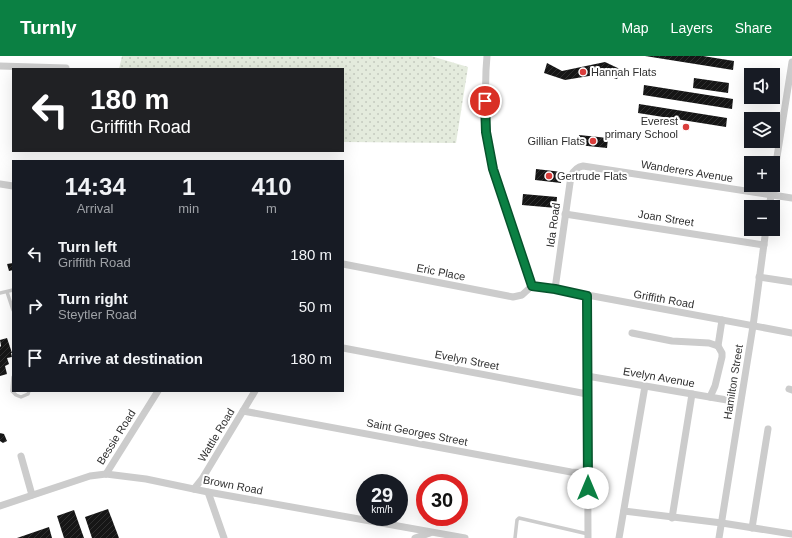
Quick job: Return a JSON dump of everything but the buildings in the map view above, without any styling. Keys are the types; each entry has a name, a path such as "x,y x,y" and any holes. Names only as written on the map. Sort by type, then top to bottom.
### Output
{"street":[{"path":"487,56 485,112 489,152 532,286"},
{"path":"778,156 790,88 792,62"},
{"path":"0,66 66,68"},
{"name":"Wanderers Avenue","path":"579,167 583,166 792,198"},
{"name":"Ida Road","path":"555,289 571,176 579,167"},
{"path":"0,184 12,186"},
{"path":"770,200 771,194"},
{"name":"Joan Street","path":"565,214 764,244"},
{"name":"Hamilton Street","path":"719,538 753,326 765,236"},
{"name":"Eric Place","path":"344,264 513,297 522,295 532,286"},
{"path":"759,277 792,282"},
{"name":"Griffith Road","path":"532,286 792,333"},
{"path":"587,296 588,536"},
{"path":"710,397 715,386 722,357 722,353 718,346 722,320"},
{"path":"632,333 672,341 708,343 718,346"},
{"name":"Evelyn Street","path":"344,348 587,394"},
{"name":"Evelyn Avenue","path":"587,376 727,400"},
{"path":"619,538 645,386"},
{"name":"Bessie Road","path":"106,474 157,392"},
{"name":"Wattle Road","path":"194,489 202,479 254,392"},
{"path":"672,518 692,394"},
{"name":"Saint Georges Street","path":"243,411 571,472 588,473"},
{"path":"752,528 768,428"},
{"path":"20,456 32,495"},
{"name":"Brown Road","path":"0,506 90,476 106,474 146,479 208,492 465,538"},
{"path":"208,492 224,538"},
{"path":"624,511 722,523 792,534"},
{"path":"415,538 432,532"}],"lane":[{"path":"0,293 12,290"},
{"path":"8,292 12,306"},
{"path":"14,392 21,397 29,392"},
{"path":"515,538 517,520 519,518 588,536"}],"shaded area":[{"path":"122,56 431,56 468,67 456,143 344,142 344,68 119,68"}],"place":[{"name":"Hannah Flats","path":"583,72"},
{"name":"Everest primary School","path":"686,127"},
{"name":"Gillian Flats","path":"593,141"},
{"name":"Gertrude Flats","path":"549,176"}],"route":[{"path":"485,101 486,132 493,169 532,286 587,296 588,488"}]}
